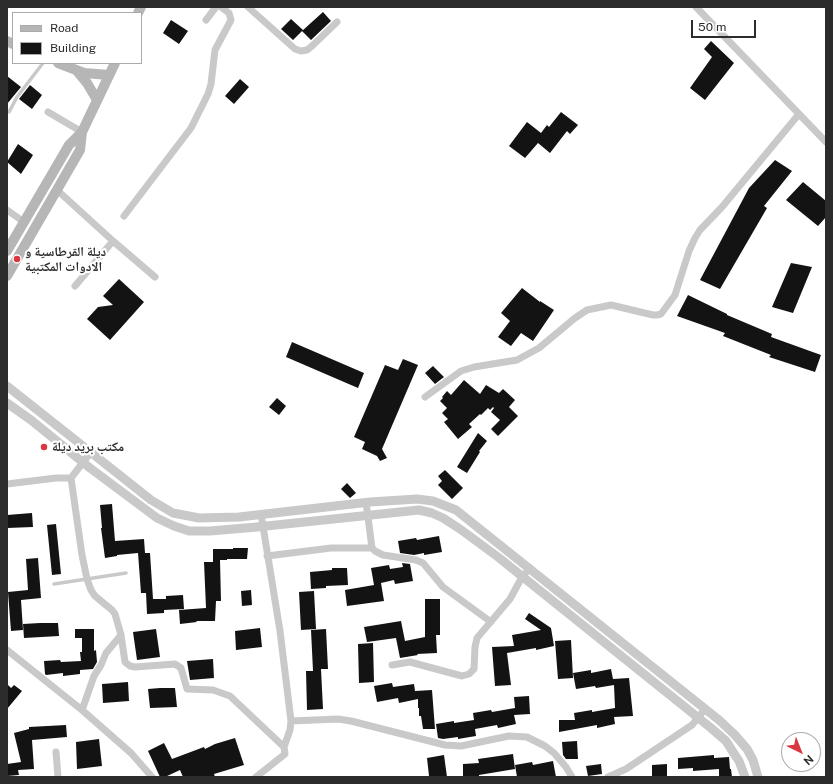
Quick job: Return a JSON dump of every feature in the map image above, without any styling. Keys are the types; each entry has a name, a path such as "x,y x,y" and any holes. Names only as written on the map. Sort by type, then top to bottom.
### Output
{"main road":[{"path":"60,64 77,71 109,76"},
{"path":"7,276 80,150 82,132 115,64"},
{"path":"77,71 87,83 97,100"},
{"path":"7,251 69,145 82,132"}],"street":[{"path":"206,20 216,7"},
{"path":"124,216 191,128 208,94 211,84 215,50 231,20 228,13 221,7"},
{"path":"248,7 295,49 301,51 307,50 312,46 337,22"},
{"path":"696,7 826,142"},
{"path":"48,112 82,132"},
{"path":"425,397 461,371 474,367 517,360 538,348 587,310 611,305 657,316 661,314 675,295 695,238 700,230 722,207 799,114"},
{"path":"57,190 155,277"},
{"path":"7,210 24,222"},
{"path":"75,286 113,241"},
{"path":"7,386 151,500 173,513 199,518 261,514 366,502 417,499 433,502 456,510 705,709 742,742 753,760 758,777"},
{"path":"7,403 32,420 82,462 157,518 189,531 262,527 419,510 432,513 443,518 498,557 726,741 739,761 745,777"},
{"path":"90,452 71,478 82,555 91,590 95,596 115,614 121,635 125,662 130,666 135,667 175,664 181,668 186,689 213,690 230,696 284,747"},
{"path":"7,484 56,478 71,478"},
{"path":"366,502 372,548"},
{"path":"256,777 284,754 284,747 290,730 291,721 280,631 261,514"},
{"path":"267,556 331,548 372,548 382,555 416,560 423,563 443,587 491,622"},
{"path":"392,665 410,662 462,676 469,674 474,669 477,638 510,599 522,577 530,568"},
{"path":"82,710 94,676 106,653 121,635"},
{"path":"7,650 82,710 131,753 152,777"},
{"path":"608,777 613,776 632,765 692,725 705,709"},
{"path":"291,721 338,719 351,721 445,745 461,746 509,736 527,737 546,746 554,753 572,777"},
{"path":"56,752 58,777"}],"lane":[{"path":"9,112 17,97 42,64"},
{"path":"54,584 126,573"}],"building":[{"path":"323,12 331,21 311,40 302,31"},
{"path":"291,19 303,30 293,40 281,29"},
{"path":"171,20 188,31 179,44 163,33"},
{"path":"711,41 734,63 705,100 690,88 712,57 704,49"},
{"path":"7,76 21,87 7,104"},
{"path":"240,79 249,87 234,104 225,96"},
{"path":"30,85 42,95 32,109 19,99"},
{"path":"561,112 578,125 570,134 567,131 550,153 538,143 525,158 509,146 527,122 541,133 547,125 549,127"},
{"path":"18,144 33,155 21,174 7,162"},
{"path":"775,160 792,171 764,206 767,208 720,289 700,280 749,188"},
{"path":"803,182 826,201 826,217 818,226 786,200"},
{"path":"791,263 812,267 793,313 772,307"},
{"path":"119,279 144,302 110,340 87,319 98,307 113,305 103,296"},
{"path":"522,288 540,302 554,310 533,341 521,333 511,346 498,337 510,321 501,313"},
{"path":"688,295 727,315 772,334 771,337 821,355 815,372 769,357 771,355 723,336 725,333 677,316"},
{"path":"292,342 364,373 358,388 286,357"},
{"path":"403,359 418,365 382,449 387,458 380,461 377,456 362,449 365,442 354,437 385,365 398,370"},
{"path":"433,366 444,377 435,384 425,373"},
{"path":"464,380 480,394 486,385 499,393 503,389 515,400 509,407 518,416 498,436 491,429 500,420 491,412 494,408 493,407 490,410 488,408 469,424 472,427 458,439 444,422 448,419 442,413 447,408 440,401 447,391 451,395"},
{"path":"277,398 286,406 279,415 269,407"},
{"path":"478,433 487,441 479,451 480,452 467,473 457,467"},
{"path":"445,470 463,488 452,499 438,485 442,481 438,476"},
{"path":"347,483 356,493 350,498 341,489"},
{"path":"112,504 115,541 144,539 145,553 150,553 153,599 166,599 166,596 183,595 184,609 164,610 164,613 147,614 146,593 141,593 138,553 105,558 100,505"},
{"path":"32,513 33,527 7,528 7,515"},
{"path":"56,524 61,574 52,575 47,525"},
{"path":"439,536 442,552 424,555 424,553 414,555 400,553 398,541 416,538 417,540"},
{"path":"248,548 247,559 220,560 221,601 216,601 215,621 196,621 197,622 180,624 179,610 206,608 204,562 213,562 213,549"},
{"path":"38,558 41,598 21,600 23,630 11,631 8,592 28,590 26,559"},
{"path":"402,563 410,564 413,581 395,584 394,580 381,583 384,601 347,606 345,590 374,585 371,568 389,565 390,569 403,567"},
{"path":"332,568 347,568 348,585 326,586 326,588 311,589 310,572 332,570"},
{"path":"251,590 252,605 242,606 241,591"},
{"path":"314,591 316,629 301,630 299,592"},
{"path":"425,599 440,599 440,635 436,635 437,653 417,654 418,655 400,658 396,638 367,642 364,627 401,621 405,641 425,637"},
{"path":"529,613 551,628 554,646 536,650 536,648 507,653 511,685 495,686 492,647 514,646 512,635 541,630 525,619"},
{"path":"58,623 59,636 24,638 23,624"},
{"path":"260,628 262,647 236,650 235,631"},
{"path":"75,629 94,629 94,651 96,650 97,662 93,669 80,670 80,674 63,676 63,673 46,675 44,661 81,661 80,652 82,652 82,638 75,638"},
{"path":"156,629 160,657 137,660 133,632"},
{"path":"326,629 328,669 321,669 323,709 307,710 306,671 313,671 311,630"},
{"path":"571,640 573,678 558,679 555,641"},
{"path":"373,643 374,682 359,683 358,644"},
{"path":"213,659 214,678 190,680 187,661"},
{"path":"611,669 613,679 629,678 633,716 614,717 615,724 597,728 597,725 559,732 559,720 575,720 574,713 615,708 614,685 576,689 573,673 591,670 591,673"},
{"path":"128,682 129,701 103,703 102,684"},
{"path":"392,683 393,687 414,684 415,691 432,690 435,729 423,729 421,716 419,716 418,699 399,703 398,698 377,702 374,686"},
{"path":"7,684 11,688 14,685 22,691 7,709"},
{"path":"175,688 177,707 150,708 148,689"},
{"path":"529,696 530,714 514,715 516,724 498,728 497,725 475,729 476,736 458,739 458,737 443,739 438,738 436,724 474,720 473,713 491,710 492,712 515,708 514,697"},
{"path":"66,725 67,737 32,740 34,769 18,770 19,775 7,776 7,764 21,762 14,733 29,729 29,727"},
{"path":"235,738 244,765 214,774 215,777 183,777 180,770 165,777 160,777 148,751 164,743 172,759 204,747 205,749 215,744"},
{"path":"99,739 102,766 77,769 76,742"},
{"path":"577,741 578,759 566,759 563,755 562,742"},
{"path":"513,754 515,769 479,775 479,777 463,777 463,764 479,763 478,759"},
{"path":"444,755 447,777 429,776 427,758"},
{"path":"714,755 714,758 729,757 732,777 719,777 719,769 693,771 693,768 678,769 678,758"},
{"path":"553,761 556,777 517,777 515,765 532,762 533,765"},
{"path":"601,764 602,774 588,776 586,766"},
{"path":"667,764 667,777 652,777 652,765"}],"place":[{"name":"ديلة القرطاسية و الادوات المكتبية","path":"17,259"},
{"name":"مكتب بريد ديلة","path":"44,447"}]}
